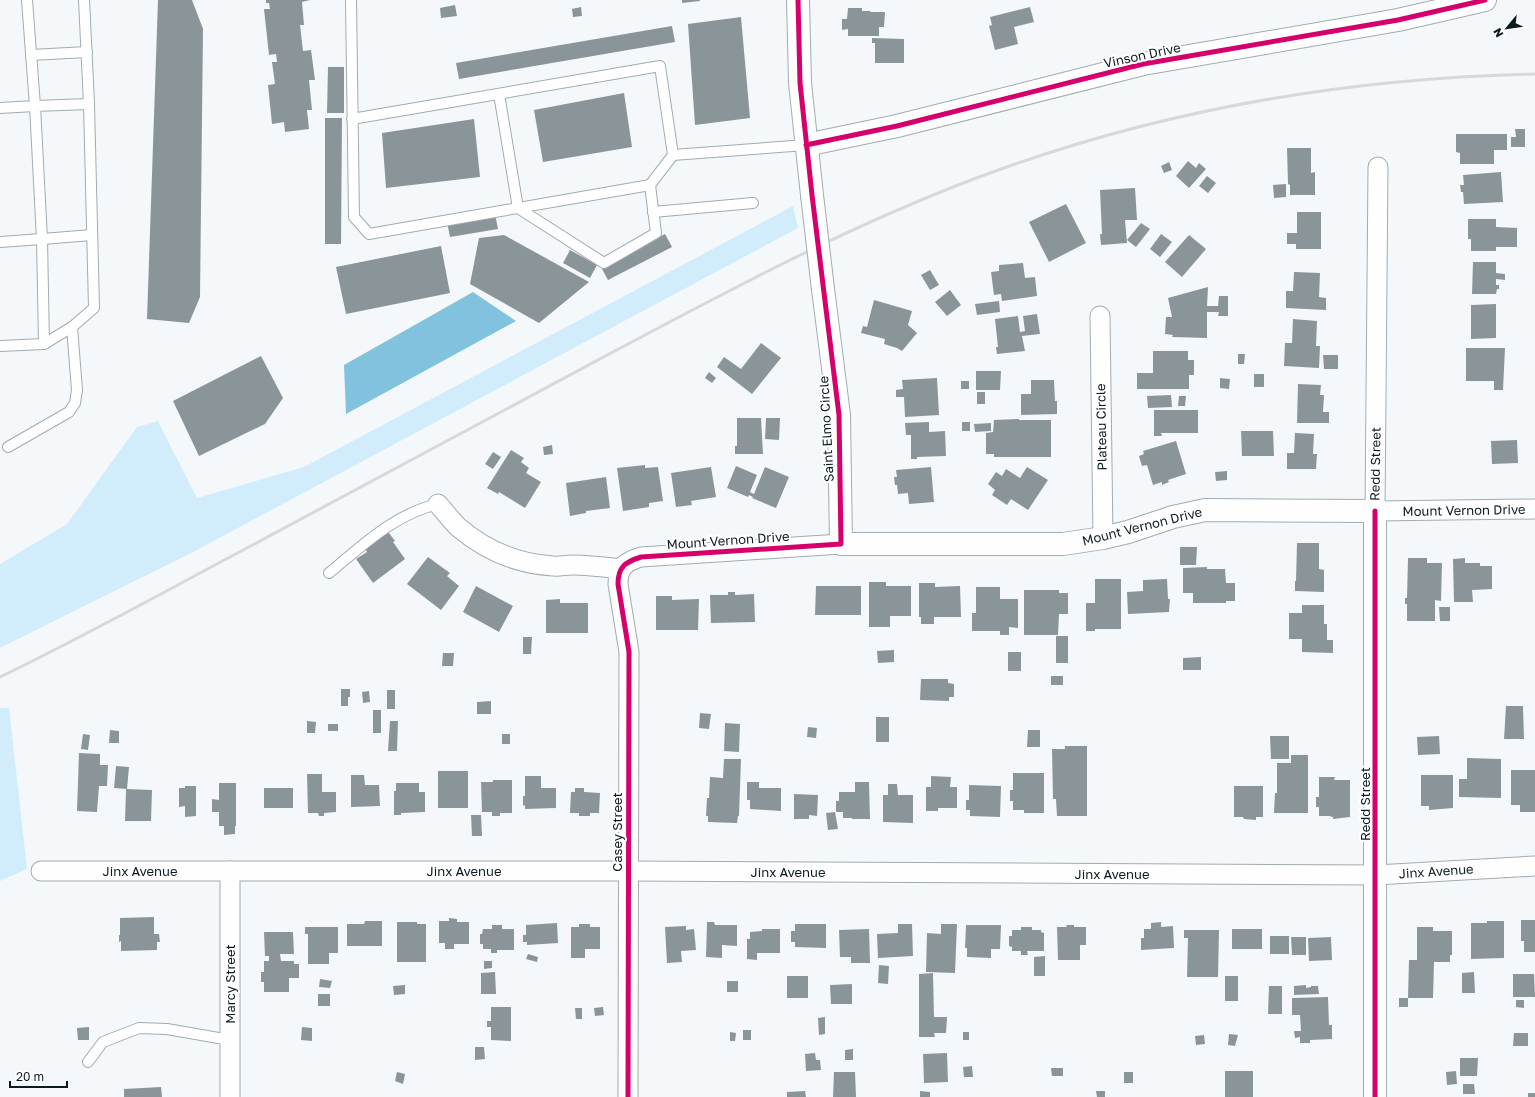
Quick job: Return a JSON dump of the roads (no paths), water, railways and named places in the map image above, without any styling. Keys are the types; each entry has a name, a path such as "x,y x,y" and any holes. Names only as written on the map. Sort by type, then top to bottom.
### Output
{"street":[{"name":"Saint Elmo Circle","path":"798,0 800,83 806,146 838,415 841,544"},
{"name":"Vinson Drive","path":"806,146 897,126 1143,64 1398,20 1485,0"},
{"name":"Redd Street","path":"1376,1097 1375,511 1378,167"},
{"name":"Plateau Circle","path":"1100,316 1103,538"},
{"path":"438,504 457,526 472,538 486,548 503,555 536,565 555,567 571,565 597,566 621,569"},
{"name":"Mount Vernon Drive","path":"621,569 632,560 641,557 841,544 1045,544 1081,542 1128,532 1173,517 1205,510 1375,511 1535,509"},
{"name":"Casey Street","path":"621,569 618,576 618,584 629,652 628,1097"},
{"name":"Jinx Avenue","path":"41,871 628,871 1376,875 1535,866"},
{"name":"Marcy Street","path":"230,871 230,1097"}],"lane":[{"path":"28,0 42,239 44,344"},
{"path":"0,346 44,344 72,327 94,308 89,104 84,0"},
{"path":"351,0 354,217 369,234 650,185 674,155 806,146"},
{"path":"31,55 87,52"},
{"path":"352,119 660,66 674,155"},
{"path":"499,94 518,208 604,264 656,233 650,185"},
{"path":"0,108 89,104"},
{"path":"653,212 753,203"},
{"path":"0,242 92,235"},
{"path":"8,447 69,412 75,403 77,390 72,327"},
{"path":"329,573 382,529 410,514 426,507 438,504"},
{"path":"88,1062 103,1042 139,1028 167,1029 230,1040"}],"water":[{"path":"473,292 516,321 346,414 344,365"}],"railway":[{"path":"0,677 123,614 720,295 859,227 953,187 1001,169 1066,148 1131,129 1197,113 1264,100 1399,82 1535,74"}]}
